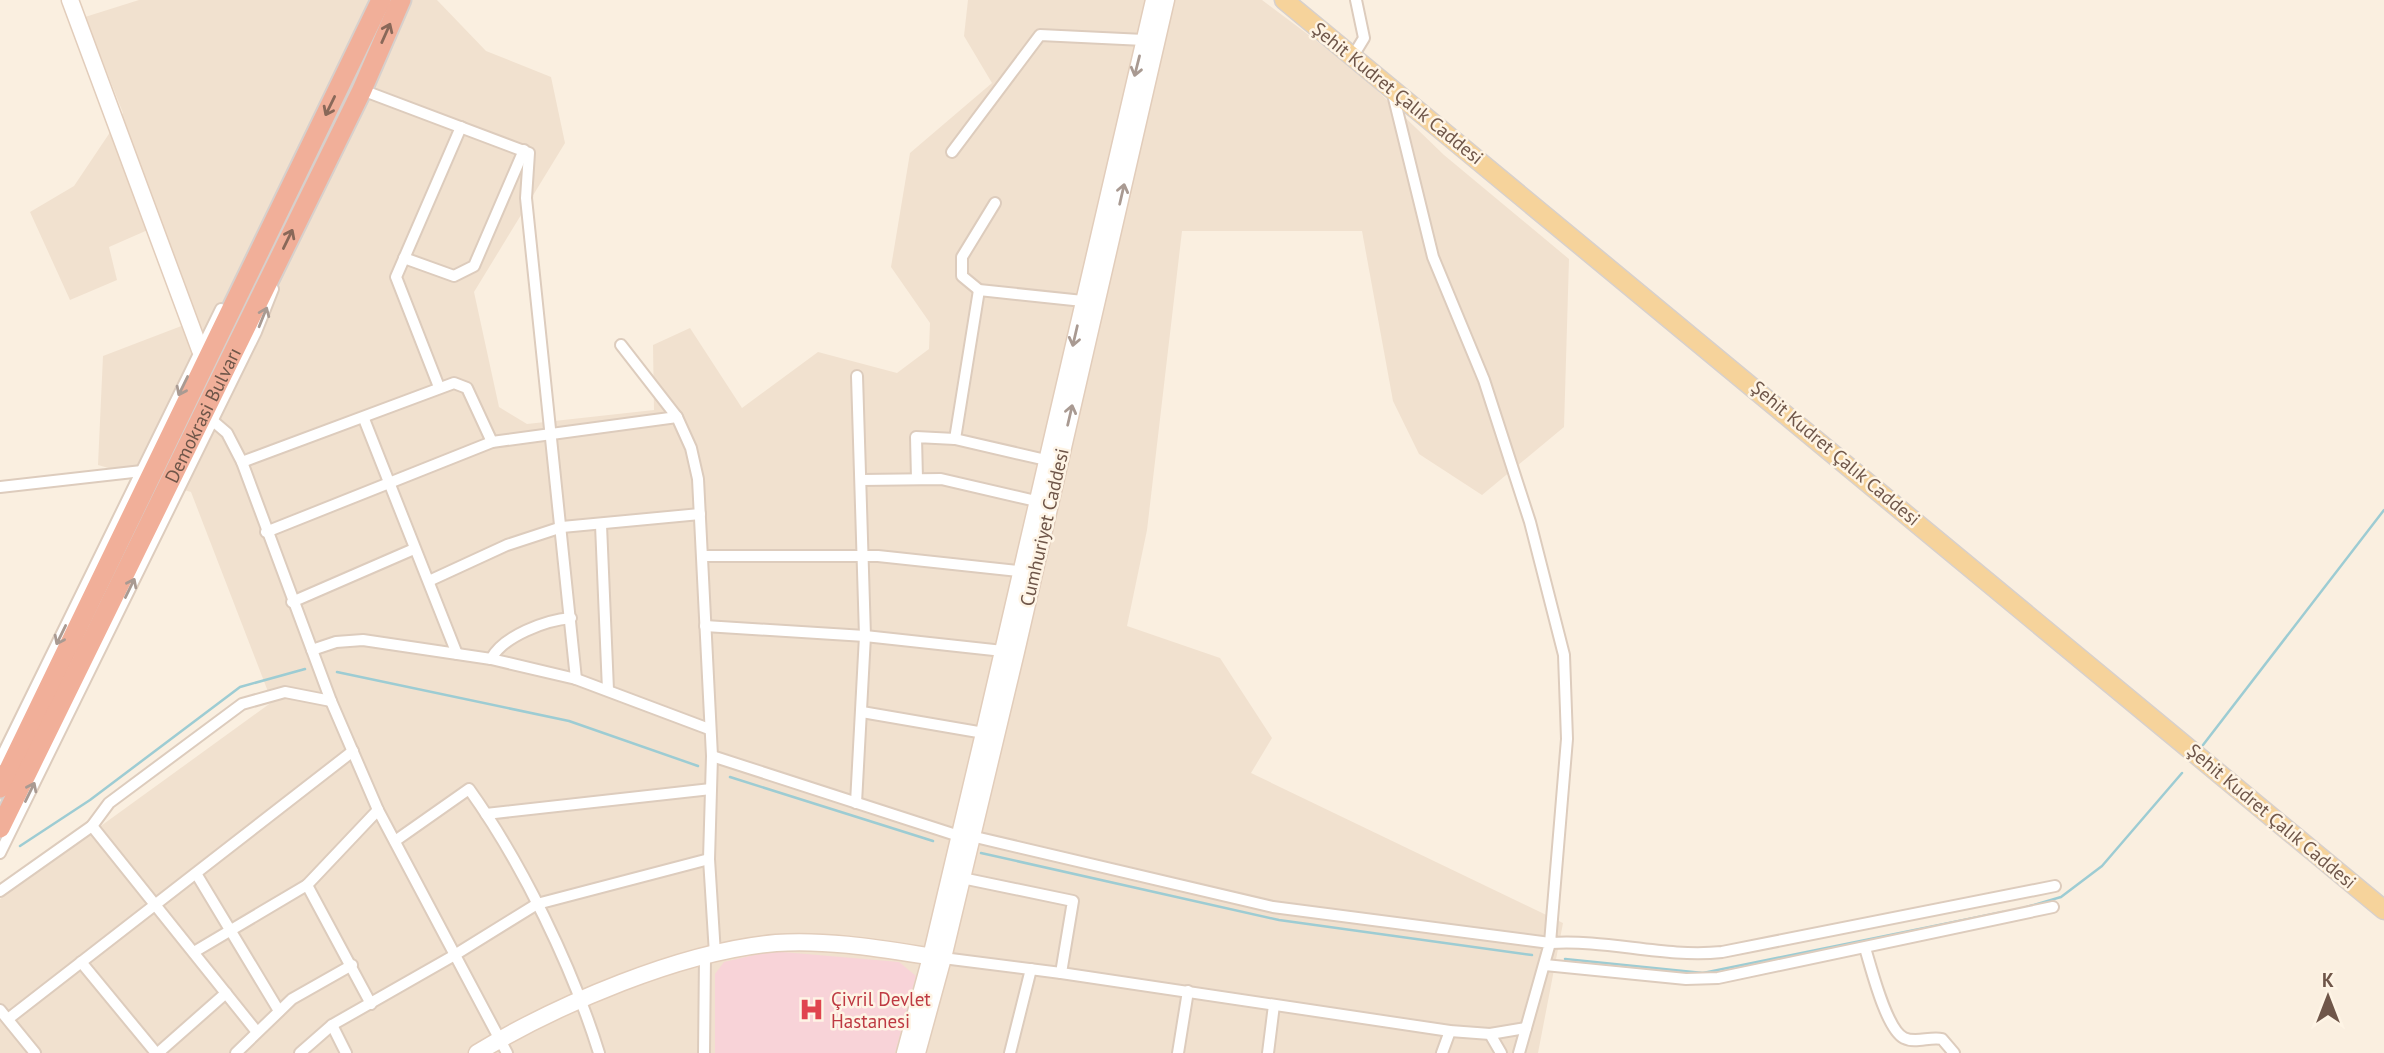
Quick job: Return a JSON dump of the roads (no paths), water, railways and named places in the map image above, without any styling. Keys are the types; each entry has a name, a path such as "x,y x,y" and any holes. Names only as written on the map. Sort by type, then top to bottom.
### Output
{"highway":[{"name":"Demokrasi Bulvarı","path":"0,788 381,0"},
{"name":"Demokrasi Bulvarı","path":"0,828 362,90 401,0"}],"main road":[{"path":"70,0 200,350"},
{"name":"Cumhuriyet Caddesi","path":"905,1053 962,878 965,836 984,733 1026,572 1036,501 1154,0"},
{"name":"Cumhuriyet Caddesi","path":"916,1053 1026,572 1166,0"},
{"name":"Şehit Kudret Çalık Caddesi","path":"1284,0 2384,910"},
{"path":"477,1053 503,1046 583,1001 646,975 710,955 758,945 803,943 937,958"}],"street":[{"path":"1353,56 1364,37 1356,0"},
{"path":"952,152 1040,35 1144,40"},
{"path":"1391,87 1433,257 1484,380 1530,522 1564,655 1567,739 1550,943 1519,1053"},
{"path":"362,90 529,153 526,198 576,679"},
{"path":"439,387 396,277 461,127"},
{"path":"404,258 454,276 474,266 524,150"},
{"path":"995,203 962,257 962,276 979,290 1083,302"},
{"path":"0,760 230,291 254,265"},
{"path":"0,853 266,309 273,290 274,268"},
{"path":"955,439 979,290"},
{"path":"621,345 677,417 695,463 712,756 710,955 704,1053"},
{"path":"856,803 865,636 857,376"},
{"path":"242,462 364,419 454,383 467,388 492,442"},
{"path":"266,532 492,442 677,417"},
{"path":"364,419 414,549 431,580 457,654"},
{"path":"213,421 227,433 242,462 292,602 378,810 453,957 503,1046"},
{"path":"916,479 916,437 955,439 1046,460"},
{"path":"0,487 142,471"},
{"path":"861,481 941,479 1036,501"},
{"path":"431,580 507,545 562,527 700,514"},
{"path":"601,525 608,690"},
{"path":"292,602 414,549"},
{"path":"702,556 862,556 1026,572"},
{"path":"491,659 503,644 547,623 571,618"},
{"path":"705,626 865,636 1003,652"},
{"path":"312,649 350,640 491,659 576,679 709,729"},
{"path":"0,891 92,826 109,803 242,704 285,692 331,701"},
{"path":"862,712 984,733"},
{"path":"34,1053 4,1015 82,962 353,751"},
{"path":"712,756 965,836 1273,906 1550,943 1582,943 1678,954 1714,953 2055,886"},
{"path":"395,841 469,789 537,904 583,1001 598,1053"},
{"path":"486,814 711,789"},
{"path":"194,952 307,885 378,810"},
{"path":"92,826 257,1032"},
{"path":"300,1053 332,1025 453,957 537,904 709,859"},
{"path":"197,875 279,1011"},
{"path":"962,878 1073,901 1061,973"},
{"path":"307,885 371,1004"},
{"path":"1545,965 1707,979 2053,907"},
{"path":"1865,948 1880,996 1897,1031 1912,1040 1939,1038 1950,1045 1954,1053"},
{"path":"937,958 1188,991 1450,1031 1490,1034 1525,1028"},
{"path":"82,962 157,1053 226,993"},
{"path":"236,1053 305,990 352,965"},
{"path":"1010,1053 1031,969"},
{"path":"1178,1053 1188,991"},
{"path":"1268,1053 1274,1004"},
{"path":"332,1025 346,1053"},
{"path":"1442,1053 1450,1031"},
{"path":"1490,1034 1501,1053"}],"waterway":[{"path":"2203,745 2384,510"},
{"path":"20,846 90,800 240,687 305,669"},
{"path":"337,672 569,721 698,766"},
{"path":"2020,909 2061,897 2102,866 2182,773"},
{"path":"730,777 933,841"},
{"path":"981,853 1279,920 1532,955"},
{"path":"1565,959 1703,973 2003,912"}],"place":[{"name":"Çivril Devlet Hastanesi","path":"811,1010"}]}
